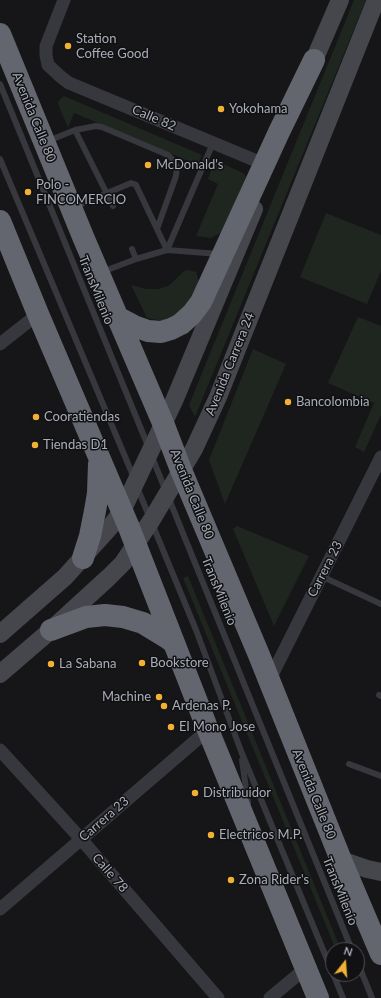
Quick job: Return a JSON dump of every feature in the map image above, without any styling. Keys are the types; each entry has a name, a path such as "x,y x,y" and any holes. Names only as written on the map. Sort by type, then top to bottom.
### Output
{"highway":[{"name":"Avenida Calle 80","path":"0,34 71,208 163,423 341,860 381,954"},
{"path":"117,317 134,326 148,331 161,332 180,324 192,314 200,302 314,60"},
{"path":"0,221 136,545 208,730 318,998"},
{"path":"83,558 95,512 98,493 99,457"},
{"path":"51,630 86,617 105,615 123,617 143,623 174,643"}],"main road":[{"path":"0,634 37,602 83,558 122,511 174,401 340,0"},
{"name":"Avenida Carrera 24","path":"0,674 51,630 123,563 151,521 194,449 218,397 376,0"},
{"path":"341,860 381,872"}],"street":[{"name":"Calle 82","path":"64,0 46,46 46,55 48,65 69,83 264,164"},
{"path":"376,0 381,2"},
{"path":"0,344 38,314"},
{"name":"Carrera 23","path":"269,681 381,457"},
{"name":"Carrera 23","path":"0,909 208,730"},
{"name":"Calle 78","path":"0,750 81,839 218,998"},
{"path":"270,998 306,968"}],"lane":[{"name":"TransMilenio","path":"0,84 349,942"},
{"path":"45,143 75,130 90,127 102,127 168,155 174,161 177,168 176,176 157,229"},
{"path":"75,130 113,206"},
{"path":"167,250 213,143"},
{"path":"0,159 196,630 241,751 343,998"},
{"path":"71,208 108,194 131,183 136,185 167,250"},
{"path":"132,249 136,259"},
{"path":"99,273 136,259 167,250 222,254"},
{"path":"321,576 381,604"},
{"path":"241,751 252,838"},
{"path":"349,764 381,776"},
{"path":"365,981 372,998"}],"shaded area":[{"path":"354,0 366,0 195,417 189,405"},
{"path":"64,96 202,155 198,165 74,113 68,128 58,104 59,100"},
{"path":"215,160 243,173 246,177 224,231 211,238 196,236 218,184 208,179"},
{"path":"326,213 381,235 381,271 367,304 300,277"},
{"path":"188,270 196,272 199,282 190,300 181,312 169,320 147,318 131,285 146,289 159,289 170,285 184,271"},
{"path":"358,317 381,326 381,415 364,452 355,447 374,403 328,383"},
{"path":"253,349 286,364 225,504 209,460"},
{"path":"237,526 309,556 274,626 233,529"},
{"path":"188,576 338,942 333,942 183,578"}],"place":[{"name":"Station Coffee Good","path":"68,46"},
{"name":"Yokohama","path":"221,109"},
{"name":"McDonald's","path":"148,165"},
{"name":"Polo - FINCOMERCIO","path":"28,192"},
{"name":"Bancolombia","path":"288,402"},
{"name":"Cooratiendas","path":"36,417"},
{"name":"Tiendas D1","path":"35,445"},
{"name":"Bookstore","path":"142,663"},
{"name":"La Sabana","path":"51,664"},
{"name":"Machine","path":"159,697"},
{"name":"Ardenas P.","path":"164,706"},
{"name":"El Mono Jose","path":"171,727"},
{"name":"Distribuidor","path":"195,793"},
{"name":"Electricos M.P.","path":"211,835"},
{"name":"Zona Rider's","path":"231,880"}]}
